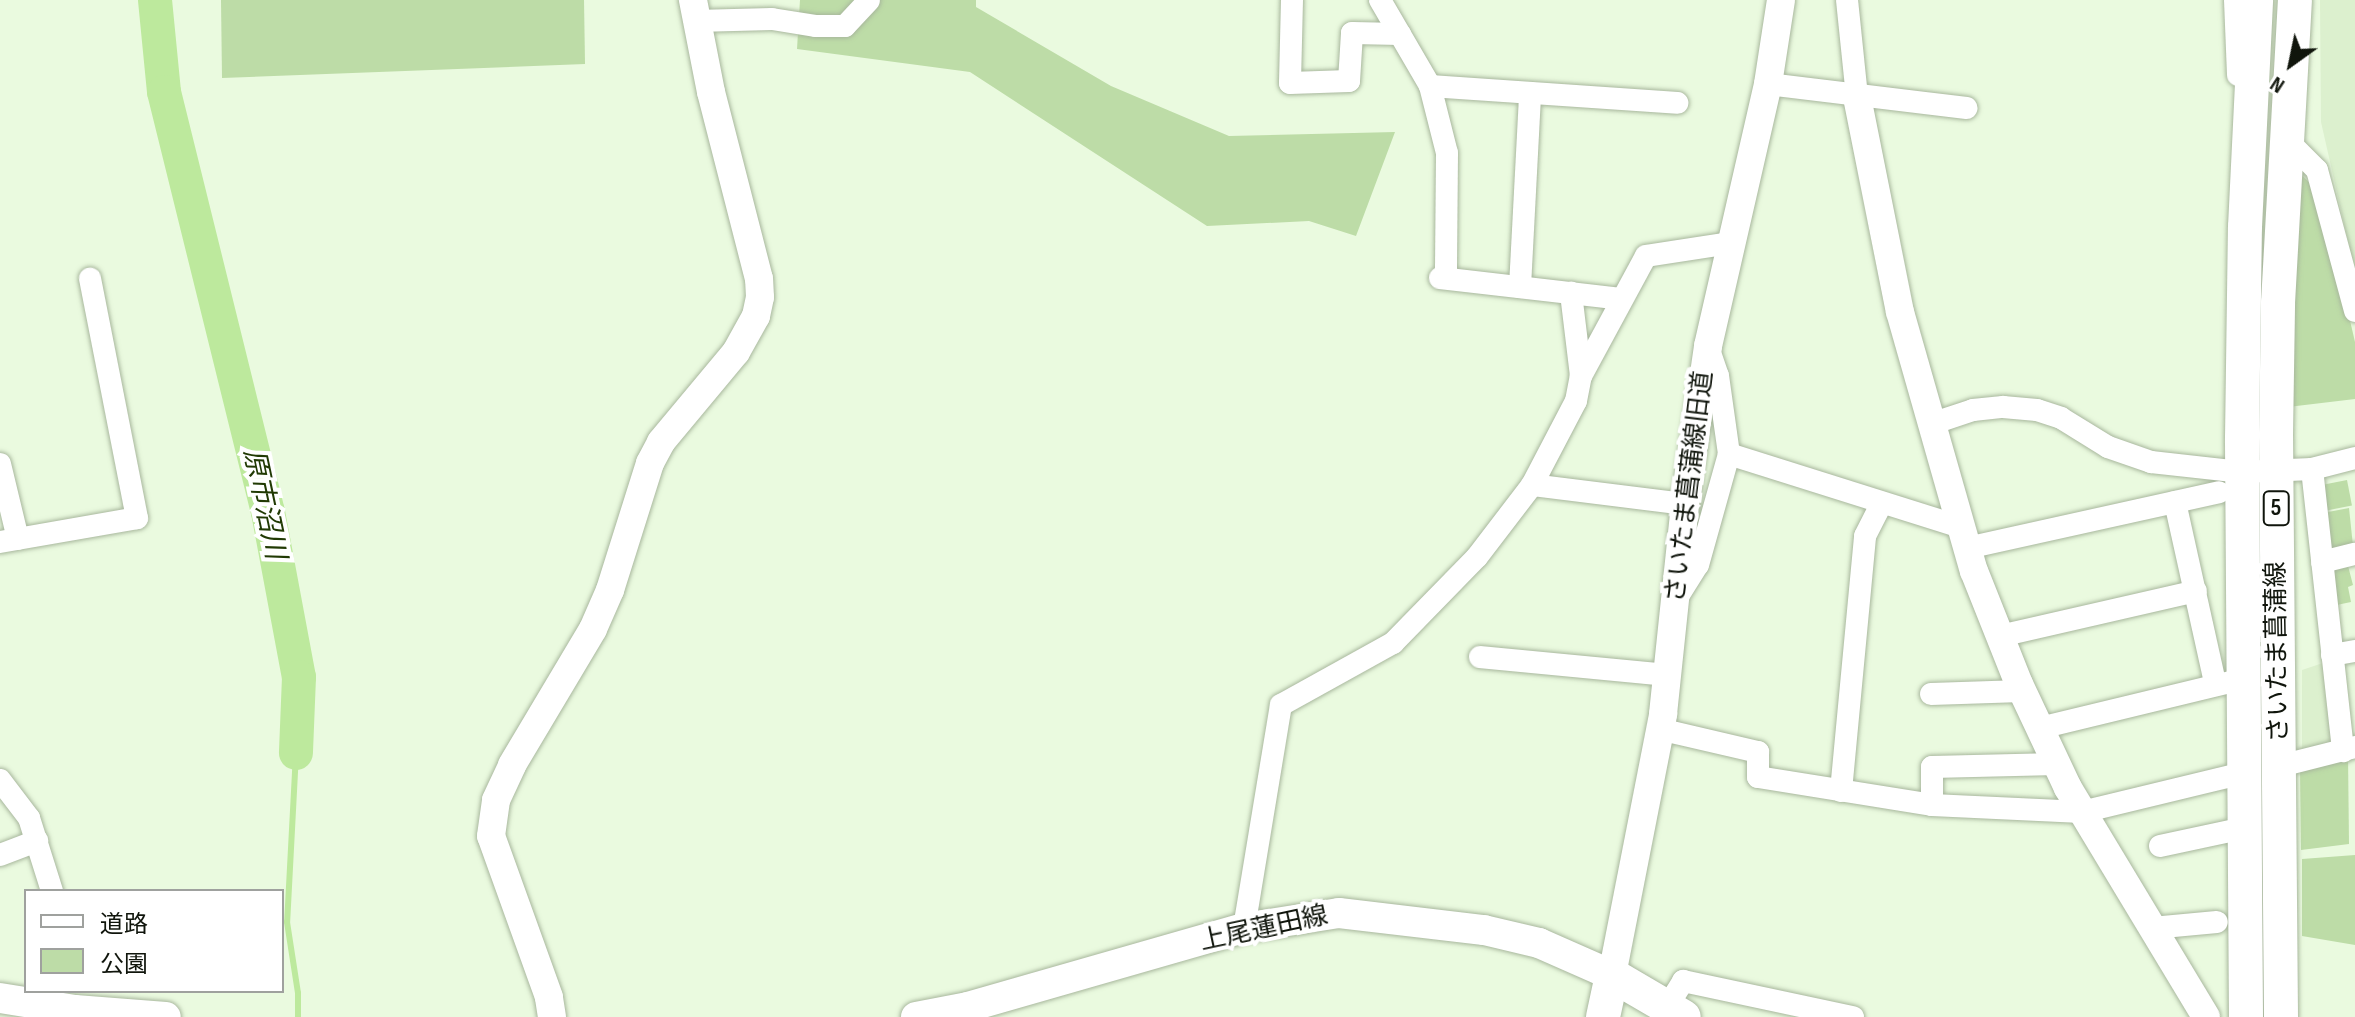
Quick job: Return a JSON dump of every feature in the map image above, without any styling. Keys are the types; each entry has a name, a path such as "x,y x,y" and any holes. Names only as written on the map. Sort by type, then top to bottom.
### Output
{"main road":[{"name":"さいたま菖蒲線","path":"2246,1017 2243,773 2228,681 2231,482 2256,0"},
{"name":"さいたま菖蒲線","path":"2281,1017 2276,471 2278,303 2295,0"},
{"name":"上尾蓮田線","path":"916,1017 968,1007 1244,928 1339,913 1445,923 1539,943 1612,975"},
{"path":"2246,956 2252,945 2260,940 2270,943 2281,955"},
{"path":"1603,1017 1612,975 1675,1012"},
{"path":"0,998 74,1001 108,1016 166,1017"}],"street":[{"path":"552,1017 549,997 491,836 496,800 512,765 593,629 610,590 650,463 661,442 736,352 756,316 760,297 759,279 694,10 816,26 845,26 869,0"},
{"path":"1292,0 1290,83 1349,81 1352,33 1400,34"},
{"path":"1380,0 1430,86 1447,153 1443,278 1621,299"},
{"name":"さいたま菖蒲線旧道","path":"1612,975 1659,729 1677,598 1685,504 1708,346 1768,84 1781,0"},
{"path":"1847,0 1857,97 1900,312 1964,538 2022,691 2057,764 2082,812 2206,1017"},
{"path":"2235,0 2244,276"},
{"path":"1768,84 1967,108"},
{"path":"1430,86 1677,103"},
{"path":"1520,287 1530,93"},
{"path":"2287,140 2317,170 2355,311"},
{"path":"1244,928 1281,705 1393,643 1477,557 1532,485 1576,401 1581,376 1646,256 1730,243"},
{"path":"0,464 9,540 137,518 90,279"},
{"path":"1571,293 1581,376"},
{"path":"1677,598 1698,565 1729,454 1718,376 1708,346"},
{"path":"1931,424 1973,410 2003,407 2037,410 2061,418 2132,456 2231,482"},
{"path":"1729,454 1882,503 1964,538 2175,502 2231,482 2276,471 2312,469 2355,458"},
{"path":"2280,766 2349,749 2332,655 2312,469"},
{"path":"1532,485 1685,504"},
{"path":"2040,728 2228,681 2196,591 2175,502"},
{"path":"1841,791 1865,536 1882,503"},
{"path":"2322,562 2355,554"},
{"path":"2000,636 2196,591"},
{"path":"2332,655 2355,651"},
{"path":"1480,657 1667,675"},
{"path":"1931,694 2022,691"},
{"path":"1659,729 1758,752 1758,777 1932,805 2082,812 2243,773"},
{"path":"1932,805 1932,767 2057,764"},
{"path":"0,780 29,818 51,889"},
{"path":"2160,846 2244,828"},
{"path":"0,855 37,841"},
{"path":"2152,928 2217,922"},
{"path":"1675,1012 1683,981 1853,1017"}],"shaded area":[{"path":"2320,0 2355,0 2355,272 2321,122"},
{"path":"2323,663 2337,740 2302,753 2302,670"}],"green space":[{"path":"221,0 584,0 585,64 222,78"},
{"path":"800,0 976,0 976,7 1111,86 1229,136 1395,132 1356,236 1309,221 1207,226 970,72 797,49"},
{"path":"2293,167 2314,187 2327,222 2355,342 2355,399 2288,407"},
{"path":"2347,480 2352,506 2325,511 2320,485"},
{"path":"2349,508 2353,546 2331,552 2323,513"},
{"path":"2347,562 2353,585 2348,587 2351,602 2332,606 2331,566"},
{"path":"2348,755 2349,844 2301,850 2300,768"},
{"path":"2355,855 2355,945 2302,936 2302,859"}],"waterway":[{"name":"原市沼川","path":"155,0 164,92 268,512 299,677 296,753"},
{"name":"原市沼川","path":"296,753 287,922 298,993 298,1017"}]}
